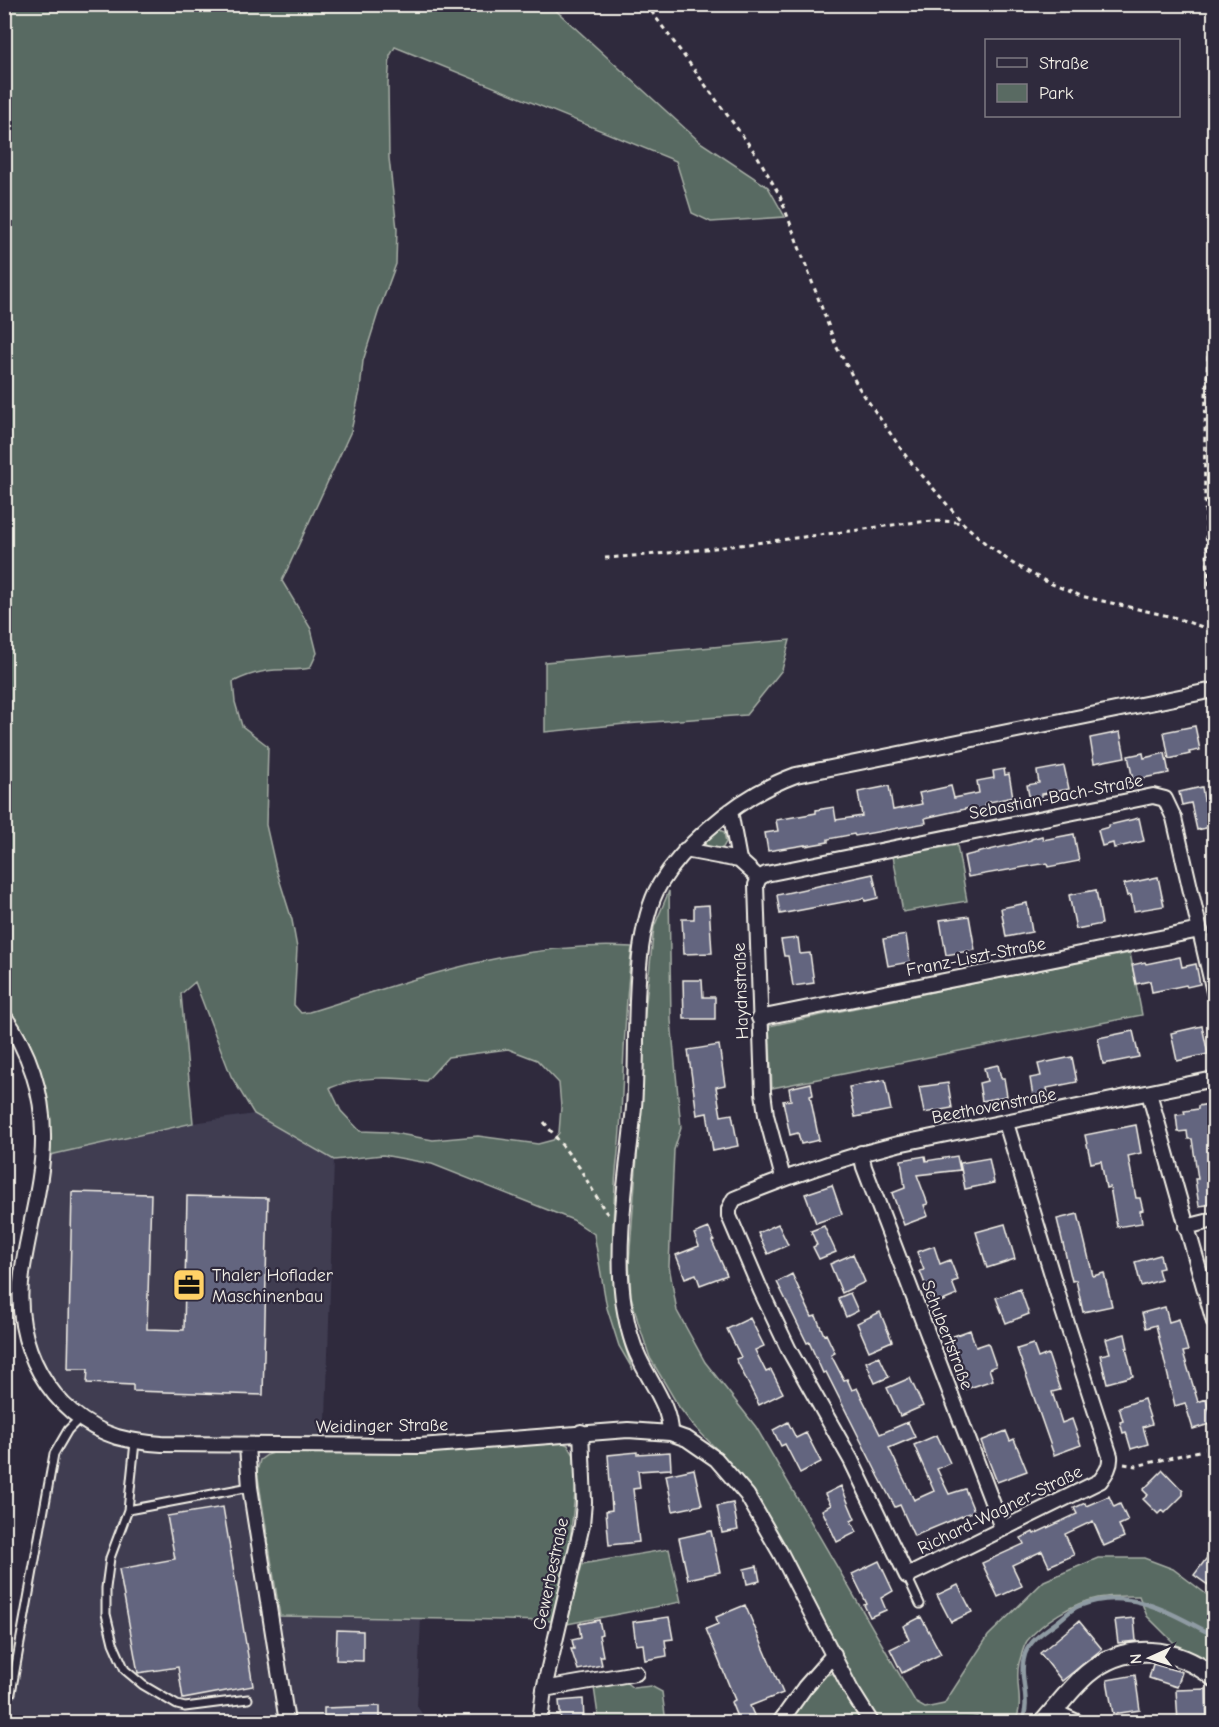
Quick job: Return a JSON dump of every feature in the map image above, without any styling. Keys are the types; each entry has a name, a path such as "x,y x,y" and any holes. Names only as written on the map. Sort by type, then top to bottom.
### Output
{"street":[{"path":"670,1433 668,1417 638,1357 629,1333 620,1275 622,1225 635,1090 639,978 644,930 660,884 685,850 730,811 775,783 796,775 1215,690"},
{"name":"Sebastian-Bach-Straße","path":"759,878 766,874 1154,796 1165,799 1174,818 1215,992"},
{"path":"730,811 739,860"},
{"path":"685,850 739,860 759,878"},
{"name":"Haydnstraße","path":"759,878 756,885 759,1018 766,1115 783,1178"},
{"name":"Franz-Liszt-Straße","path":"759,1018 1200,930"},
{"name":"Weidinger Straße","path":"4,1016 21,1042 31,1066 38,1088 42,1115 40,1176 21,1276 21,1319 27,1344 45,1381 56,1397 80,1418 115,1436 135,1442 248,1446 420,1446 628,1430 670,1433 687,1439 716,1459 747,1495 781,1554 851,1690 871,1722"},
{"name":"Beethovenstraße","path":"783,1178 861,1153 1215,1080"},
{"path":"1149,1093 1215,1322"},
{"path":"1006,1122 1111,1463"},
{"name":"Schubertstraße","path":"861,1153 864,1167 1002,1528"},
{"name":"Richard-Wagner-Straße","path":"783,1178 734,1199 729,1209 729,1216 789,1350 851,1460 907,1576 1100,1480 1111,1463"},
{"path":"1186,1227 1215,1220"},
{"name":"Gewerbestraße","path":"540,1722 544,1689 582,1525 584,1502 581,1432"},
{"path":"248,1446 250,1487 287,1722"},
{"path":"1077,1722 1049,1717 1064,1697 1089,1673 1111,1659 1148,1651 1161,1652 1194,1662 1215,1677"},
{"path":"780,1722 834,1654"},
{"path":"544,1689 636,1673"}],"lane":[{"path":"11,1693 54,1454 61,1439 80,1418"},
{"path":"135,1442 128,1510 110,1558 106,1588 106,1614 125,1670 142,1685 177,1705 185,1707 248,1699"},
{"path":"128,1510 250,1487"},
{"path":"907,1576 920,1604"}],"path":[{"path":"150,4 203,8 258,4"},
{"path":"646,4 758,157 780,196 836,346 859,388 908,459 963,523 1012,563 1047,582 1081,596 1173,617 1214,631 1205,514 1203,443 1206,373 1215,275"},
{"path":"605,558 950,520 963,523"},
{"path":"543,1122 579,1167 605,1211 622,1225"},
{"path":"1111,1463 1136,1466 1213,1448"},
{"path":"6,1722 11,1693"}],"shaded area":[{"path":"254,1114 334,1160 325,1452 257,1471 279,1616 421,1618 417,1706 427,1722 10,1722 59,1450 76,1425 50,1402 38,1384 21,1347 14,1324 12,1289 35,1158 193,1123"}],"green space":[{"path":"4,5 550,5 700,142 768,187 785,217 711,222 692,213 676,161 395,47 390,56 388,84 389,158 397,229 396,264 363,361 360,391 351,431 282,581 311,629 317,653 310,668 264,671 233,682 235,702 242,726 268,746 266,825 276,869 292,920 297,948 294,1005 301,1013 428,976 508,956 591,946 632,947 615,1185 613,1256 620,1324 633,1370 619,1346 607,1308 594,1234 573,1220 432,1164 383,1155 334,1160 254,1114 231,1076 195,982 181,994 193,1123 50,1155 48,1115 40,1076 26,1039 4,1005","holes":["508,1049 537,1060 559,1083 561,1107 559,1133 553,1140 538,1144 478,1136 433,1140 388,1132 360,1131 341,1111 330,1088 353,1081 377,1078 426,1081 448,1057"]},
{"path":"790,640 782,670 746,715 545,732 545,662"},
{"path":"718,829 724,832 726,842 722,849 707,848 704,841"},
{"path":"957,845 967,901 903,912 893,856"},
{"path":"669,891 671,1020 681,1128 674,1150 669,1266 677,1311 705,1362 756,1427 916,1703 925,1708 944,1704 988,1636 1044,1581 1098,1558 1144,1558 1173,1569 1214,1600 1214,1667 1175,1644 1147,1616 1139,1596 1103,1597 1088,1600 1059,1614 1027,1641 1019,1663 1019,1707 1015,1722 984,1722 977,1717 943,1722 876,1722 874,1720 761,1506 726,1459 679,1407 650,1358 631,1296 629,1262 642,1091 644,1021 654,927"},
{"path":"1130,953 1142,1015 772,1088 769,1026"},
{"path":"558,1441 568,1445 574,1455 576,1485 569,1549 551,1621 280,1616 257,1471 260,1460 267,1455 280,1451 419,1454"},
{"path":"669,1549 681,1602 567,1624 582,1564"},
{"path":"834,1673 861,1722 785,1722 823,1676"},
{"path":"624,1681 633,1688 651,1686 662,1692 666,1722 599,1722 594,1687"}],"building":[{"path":"1195,726 1200,750 1169,759 1164,732"},
{"path":"1120,732 1125,757 1094,763 1090,738"},
{"path":"1143,753 1144,758 1165,753 1169,773 1133,780 1128,756"},
{"path":"1064,766 1069,789 1042,794 1042,799 1030,801 1027,785 1039,783 1037,771"},
{"path":"1004,769 1005,775 1009,774 1013,797 985,803 986,808 971,811 970,808 925,818 926,823 768,851 765,833 778,831 776,820 816,813 816,810 834,807 836,820 862,816 858,792 889,786 893,810 922,804 919,793 951,786 954,798 979,793 977,781 994,778 993,771"},
{"path":"1202,787 1204,800 1215,797 1215,826 1197,830 1191,803 1182,805 1179,792"},
{"path":"1139,818 1144,841 1114,848 1113,843 1102,846 1098,830"},
{"path":"1074,834 1079,861 1048,867 1047,863 968,877 964,856 1042,836 1043,840"},
{"path":"873,874 878,898 865,901 864,898 780,914 777,895"},
{"path":"1158,877 1164,906 1134,911 1131,895 1127,896 1124,884"},
{"path":"1096,890 1102,924 1076,929 1069,895"},
{"path":"1027,903 1032,932 1006,937 1001,908"},
{"path":"709,905 712,953 684,954 682,919 694,919 694,906"},
{"path":"969,916 975,950 946,955 940,920"},
{"path":"906,935 910,962 888,966 883,939"},
{"path":"798,938 800,954 810,953 814,983 793,986 788,956 784,956 781,940"},
{"path":"1180,957 1182,967 1196,964 1200,984 1152,992 1150,981 1136,984 1132,965"},
{"path":"683,980 702,980 703,997 715,997 715,1019 684,1019"},
{"path":"1202,1026 1208,1054 1177,1061 1171,1033"},
{"path":"1133,1031 1139,1057 1103,1064 1098,1038"},
{"path":"719,1045 725,1085 716,1087 721,1116 732,1114 738,1146 713,1151 707,1113 697,1115 688,1050"},
{"path":"1072,1057 1077,1082 1047,1088 1048,1093 1033,1096 1030,1078 1041,1076 1038,1064"},
{"path":"998,1065 1001,1078 1004,1078 1007,1096 982,1101 979,1083 987,1081 984,1068"},
{"path":"885,1080 891,1110 855,1117 849,1087"},
{"path":"811,1083 813,1095 810,1096 819,1140 801,1144 798,1133 790,1135 783,1101 791,1100 789,1088"},
{"path":"948,1083 952,1108 924,1113 919,1087"},
{"path":"1215,1103 1215,1204 1199,1206 1195,1179 1198,1179 1192,1139 1188,1139 1187,1131 1178,1132 1176,1115 1198,1109 1198,1106"},
{"path":"1136,1125 1141,1153 1128,1156 1136,1198 1140,1198 1143,1210 1140,1211 1142,1223 1117,1227 1110,1187 1106,1188 1101,1161 1091,1163 1085,1135"},
{"path":"925,1156 926,1161 957,1156 960,1170 917,1175 928,1204 924,1205 928,1216 904,1225 892,1193 905,1188 901,1160"},
{"path":"989,1158 994,1183 965,1189 960,1163"},
{"path":"832,1185 842,1214 816,1223 805,1194"},
{"path":"72,1192 151,1194 147,1329 184,1330 187,1196 268,1198 263,1395 133,1391 133,1385 87,1383 88,1369 68,1369"},
{"path":"1078,1214 1093,1276 1104,1273 1112,1306 1083,1312 1076,1280 1072,1281 1057,1219"},
{"path":"778,1224 788,1245 768,1254 758,1233"},
{"path":"1005,1224 1015,1259 987,1268 976,1232"},
{"path":"824,1226 836,1252 819,1259 813,1247 817,1245 811,1231"},
{"path":"709,1228 714,1240 712,1241 727,1275 700,1285 696,1274 685,1278 676,1255 699,1246 694,1234"},
{"path":"934,1246 940,1264 950,1260 958,1280 952,1282 957,1295 933,1305 920,1271 924,1270 917,1252"},
{"path":"853,1254 865,1282 842,1293 830,1264"},
{"path":"1160,1255 1163,1268 1158,1269 1161,1280 1141,1286 1135,1262"},
{"path":"792,1274 812,1317 816,1316 824,1335 826,1334 835,1353 831,1355 844,1380 847,1379 852,1390 857,1388 880,1434 908,1422 915,1437 889,1448 914,1500 934,1491 914,1445 937,1435 950,1463 937,1469 949,1494 965,1489 974,1511 914,1536 900,1505 895,1507 777,1282"},
{"path":"1020,1289 1029,1314 1006,1323 996,1298"},
{"path":"850,1293 858,1311 846,1317 838,1298"},
{"path":"1165,1307 1169,1322 1179,1319 1188,1351 1183,1352 1198,1402 1206,1399 1213,1423 1193,1429 1185,1403 1175,1406 1156,1325 1146,1328 1142,1313"},
{"path":"880,1312 892,1341 869,1351 857,1323"},
{"path":"750,1318 764,1346 755,1350 766,1372 771,1370 783,1393 759,1405 736,1359 741,1357 727,1329"},
{"path":"970,1330 976,1347 988,1343 996,1366 989,1369 993,1380 966,1389 948,1338"},
{"path":"1125,1334 1133,1376 1107,1383 1100,1355 1110,1353 1106,1339"},
{"path":"1033,1344 1038,1358 1048,1354 1060,1390 1052,1392 1062,1423 1072,1419 1081,1445 1054,1455 1017,1349"},
{"path":"879,1356 889,1377 875,1383 866,1362"},
{"path":"910,1378 923,1406 900,1416 887,1388"},
{"path":"1144,1399 1152,1424 1143,1427 1148,1444 1131,1449 1126,1432 1123,1433 1120,1422 1123,1421 1119,1407"},
{"path":"788,1422 796,1438 806,1433 821,1462 800,1473 785,1444 781,1446 773,1430"},
{"path":"1006,1431 1010,1441 1014,1439 1027,1471 997,1482 981,1441"},
{"path":"637,1452 637,1454 670,1452 671,1469 638,1471 640,1488 633,1489 639,1542 609,1545 606,1511 612,1510 608,1455"},
{"path":"694,1469 702,1505 673,1511 666,1475"},
{"path":"1163,1470 1183,1491 1183,1495 1165,1513 1162,1510 1158,1514 1143,1499 1148,1495 1143,1490"},
{"path":"841,1486 855,1519 851,1521 857,1532 837,1542 822,1510 831,1505 825,1494"},
{"path":"1109,1496 1114,1507 1120,1504 1128,1521 1119,1525 1124,1537 1104,1546 1093,1521 1065,1534 1074,1555 1049,1566 1042,1551 1012,1565 1022,1586 998,1597 982,1563 1024,1544 1021,1538 1077,1514 1074,1508 1085,1503 1086,1506"},
{"path":"733,1503 738,1530 722,1533 717,1506"},
{"path":"223,1507 253,1686 183,1699 178,1667 138,1673 119,1569 175,1559 167,1516"},
{"path":"711,1531 720,1572 688,1579 679,1538"},
{"path":"1215,1547 1215,1590 1194,1575"},
{"path":"879,1561 893,1591 881,1598 886,1610 870,1617 864,1605 867,1604 852,1574"},
{"path":"757,1566 760,1581 747,1584 744,1569"},
{"path":"958,1585 972,1612 951,1622 937,1595"},
{"path":"745,1605 783,1693 750,1706 757,1722 739,1722 731,1702 735,1700 706,1629 718,1624 716,1617"},
{"path":"669,1617 673,1639 665,1640 667,1656 645,1660 643,1644 636,1645 633,1622"},
{"path":"921,1617 941,1654 902,1673 890,1649 909,1640 903,1626"},
{"path":"1134,1618 1136,1641 1118,1643 1115,1620"},
{"path":"599,1620 602,1634 599,1635 603,1656 600,1656 602,1665 578,1670 571,1649 574,1649 572,1640 581,1638 579,1624"},
{"path":"1079,1621 1102,1649 1062,1681 1040,1653"},
{"path":"337,1630 363,1631 363,1661 336,1660"},
{"path":"1153,1664 1182,1672 1177,1687 1149,1678"},
{"path":"1135,1675 1140,1710 1113,1714 1107,1680"},
{"path":"1206,1689 1207,1722 1178,1722 1176,1690"},
{"path":"583,1699 584,1722 561,1722 559,1701"},
{"path":"380,1706 380,1722 324,1722 324,1708"}],"waterway":[{"path":"1021,1722 1026,1706 1023,1671 1025,1654 1039,1636 1079,1606 1114,1599 1131,1600 1179,1617 1214,1638"}],"place":[{"name":"Thaler Hoflader Maschinenbau","path":"189,1285"}]}
